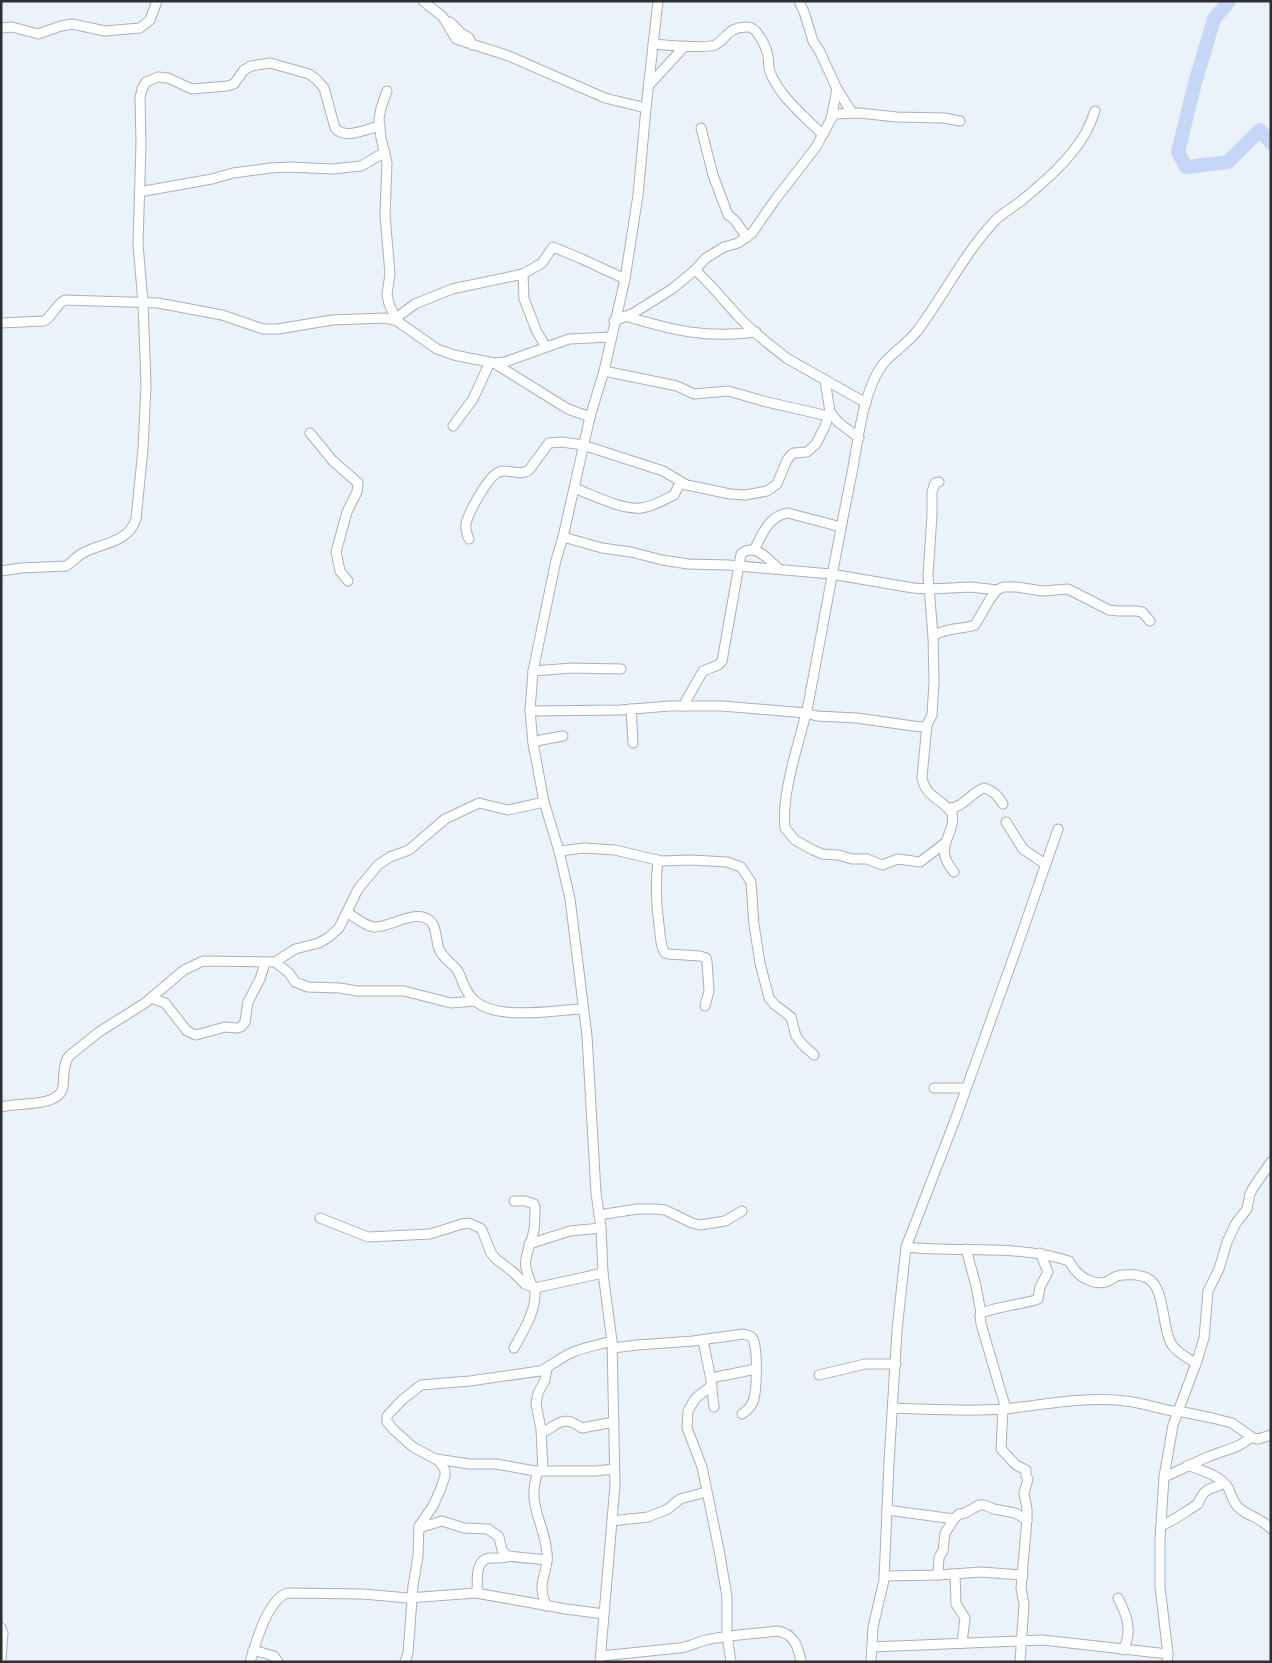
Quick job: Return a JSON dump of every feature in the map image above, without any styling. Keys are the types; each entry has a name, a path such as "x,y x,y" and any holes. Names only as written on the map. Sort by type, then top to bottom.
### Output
{"street":[{"path":"1,28 12,27 41,34 72,24 105,31 140,28 150,20 157,1"},
{"path":"422,1 445,20 456,39 509,56 605,98 619,103 646,108"},
{"path":"658,1 638,196 625,279 610,337 604,371 590,417 556,560 533,671 530,711 533,743 544,802 559,851 570,899 582,986 603,1273 613,1345 614,1469 612,1521 600,1659 688,1647 702,1640 727,1636 784,1632 790,1636 798,1647 801,1661"},
{"path":"799,1 813,41 837,90 852,113"},
{"path":"653,44 714,45 734,29 754,28 768,56 770,73 784,95 822,134"},
{"path":"649,85 685,46"},
{"path":"1,571 66,566 83,552 127,535 134,527 143,449 146,385 138,244 141,144 140,98 146,82 158,78 168,78 192,89 227,86 234,84 244,70 251,66 270,63 309,74 322,84 334,128 338,132 348,134 380,126"},
{"path":"831,119 837,90"},
{"path":"387,92 379,114 381,138 387,163 385,214 390,274 387,294 396,320"},
{"path":"945,844 920,862 898,859 882,865 867,859 852,859 838,855 822,854 795,840 785,828 786,801 806,713 831,574 866,403 873,382 884,363 901,349 932,311 969,253 993,223 1040,185 1075,149 1086,133 1095,111"},
{"path":"614,322 672,289 715,252 738,243 747,237 816,147 831,119 838,113 944,118 960,121"},
{"path":"701,128 711,168 728,215 733,217 747,237"},
{"path":"139,192 271,168 332,169 361,166 385,152"},
{"path":"396,320 415,304 452,289 523,274 542,263 551,248 554,247 625,279"},
{"path":"695,270 717,290 739,318 788,359 866,403"},
{"path":"523,274 524,299 537,332 546,347"},
{"path":"1,323 44,322 61,302 65,300 158,303 222,316 263,329 278,329 332,320 385,318 396,320 437,349 454,355 492,363 505,362 576,338 610,337"},
{"path":"625,316 682,332 728,336 756,332"},
{"path":"492,363 568,409 590,417"},
{"path":"453,426 473,399 492,363"},
{"path":"604,371 677,386 694,394 728,391 763,401 829,414 859,438"},
{"path":"469,539 466,531 467,519 493,475 501,471 526,473 549,443 562,442 583,445 663,471 685,484 730,494 745,495 767,491 776,484 791,455 806,452 816,444 829,414 825,380"},
{"path":"310,433 333,461 358,483 357,492 347,512 336,552 340,571 348,581"},
{"path":"939,482 935,483 932,492 928,575 933,636 932,715 927,725 922,777 928,792 952,813 952,822 945,844 946,860 954,872"},
{"path":"574,488 628,507 640,508 674,496 679,485 685,484"},
{"path":"754,550 771,522 783,514 788,513 841,527"},
{"path":"563,537 602,548 688,564 831,574 904,587 929,589 971,587 997,590 1016,587 1043,591 1068,589 1110,610 1142,612 1150,621"},
{"path":"684,706 703,671 718,665 722,661 738,566 743,552 754,550 760,552 779,569"},
{"path":"933,636 946,629 964,628 974,624 997,590"},
{"path":"533,671 572,668 620,669"},
{"path":"530,711 722,706 806,713 817,716 857,718 913,726 924,727 927,725"},
{"path":"631,709 633,743"},
{"path":"533,743 563,736"},
{"path":"948,808 958,806 977,791 984,788 998,796 1003,804"},
{"path":"1,1107 53,1100 62,1092 66,1061 69,1056 99,1032 151,998 184,970 196,963 208,961 275,962 290,952 319,943 329,937 339,928 364,880 378,866 390,857 409,850 444,819 454,813 479,803 508,810 544,802"},
{"path":"1006,822 1023,849 1046,864"},
{"path":"871,1662 873,1627 884,1576 897,1330 906,1248 966,1088 1058,828"},
{"path":"559,851 599,848 658,860 726,862 741,867 751,882 754,924 760,962 769,998 790,1015 796,1036 814,1056"},
{"path":"658,860 656,880 660,945 665,953 668,954 706,958 708,962 709,991 705,1006"},
{"path":"347,912 358,920 374,927 407,918 423,917 428,919 433,924 440,952 457,971 469,995 475,1001 492,1010 505,1012 583,1009"},
{"path":"275,962 289,973 295,982 308,988 345,988 357,992 404,991 451,1003 475,1001"},
{"path":"151,998 165,1003 190,1034 202,1034 225,1027 241,1027 245,1022 248,1002 260,979 265,963"},
{"path":"934,1088 966,1088"},
{"path":"872,1647 1033,1640 1070,1642 1168,1658 1160,1587 1160,1539 1164,1477 1173,1425 1204,1338 1208,1291 1219,1269 1227,1242 1236,1222 1247,1209 1253,1188 1271,1162"},
{"path":"514,1201 525,1201 534,1204 535,1224 526,1256 525,1271 534,1287 535,1299 532,1314 514,1348"},
{"path":"598,1215 637,1209 656,1209 665,1210 700,1225 725,1222 742,1211"},
{"path":"320,1218 368,1237 430,1234 469,1223 482,1230 491,1253 496,1259 525,1284 534,1287 603,1273"},
{"path":"529,1244 570,1231 601,1228"},
{"path":"906,1248 1040,1253 1069,1261 1075,1271 1081,1276 1096,1283 1106,1282 1121,1275 1139,1275 1150,1279 1161,1302 1163,1321 1170,1343 1173,1348 1196,1364"},
{"path":"966,1249 976,1286 981,1324 1004,1409 1000,1449 1016,1465 1026,1470 1028,1479 1024,1498 1027,1508 1027,1520 1021,1588 1024,1604 1020,1657"},
{"path":"981,1313 1038,1299 1040,1287 1048,1272 1040,1253"},
{"path":"405,1662 408,1653 419,1528 422,1520 433,1506 444,1482 445,1470 443,1465 436,1459 413,1447 386,1420 388,1414 414,1389 421,1385 470,1382 531,1372 547,1368 570,1353 581,1349 613,1345 703,1340 743,1334 753,1339 756,1369 755,1396 751,1406 742,1414"},
{"path":"703,1340 714,1407"},
{"path":"818,1376 865,1364 896,1364"},
{"path":"546,1606 542,1590 547,1560 543,1532 533,1498 536,1478 540,1471 542,1432 536,1404 538,1393 545,1380 547,1368"},
{"path":"731,1662 727,1636 727,1597 702,1467 688,1433 687,1417 688,1411 696,1398 711,1381 756,1369"},
{"path":"893,1408 1004,1409 1085,1400 1126,1401 1212,1418 1232,1424 1256,1439 1271,1436"},
{"path":"542,1432 560,1421 573,1422 582,1428 614,1422"},
{"path":"1164,1477 1188,1465 1235,1447 1251,1437"},
{"path":"436,1459 470,1464 496,1464 540,1471 596,1471 614,1469"},
{"path":"1188,1465 1207,1472 1223,1482 1239,1508 1263,1521 1271,1529"},
{"path":"1162,1526 1185,1514 1190,1508 1198,1504 1200,1497 1204,1493 1211,1488 1217,1488 1223,1482"},
{"path":"612,1521 648,1517 668,1509 680,1499 706,1492"},
{"path":"938,1575 939,1557 942,1551 945,1532 958,1514 965,1513 979,1504 984,1504 994,1509 1015,1513 1027,1520"},
{"path":"886,1510 954,1519"},
{"path":"419,1528 442,1521 464,1528 488,1529 499,1537 502,1550 510,1556"},
{"path":"477,1593 478,1569 482,1561 486,1559 510,1556 547,1560"},
{"path":"884,1576 981,1572 1023,1575"},
{"path":"955,1574 956,1604 964,1618 962,1642"},
{"path":"250,1662 265,1620 275,1602 280,1596 287,1593 363,1594 413,1598 477,1593 546,1606 604,1614"},
{"path":"1118,1598 1124,1608 1129,1633 1123,1650"},
{"path":"1,1628 3,1633 1,1659"},
{"path":"1010,1642 1020,1657"},
{"path":"253,1650 274,1656 278,1662"}],"waterway":[{"path":"1229,1 1214,19 1195,83 1178,152 1186,167 1228,162 1260,130 1271,143"}]}
